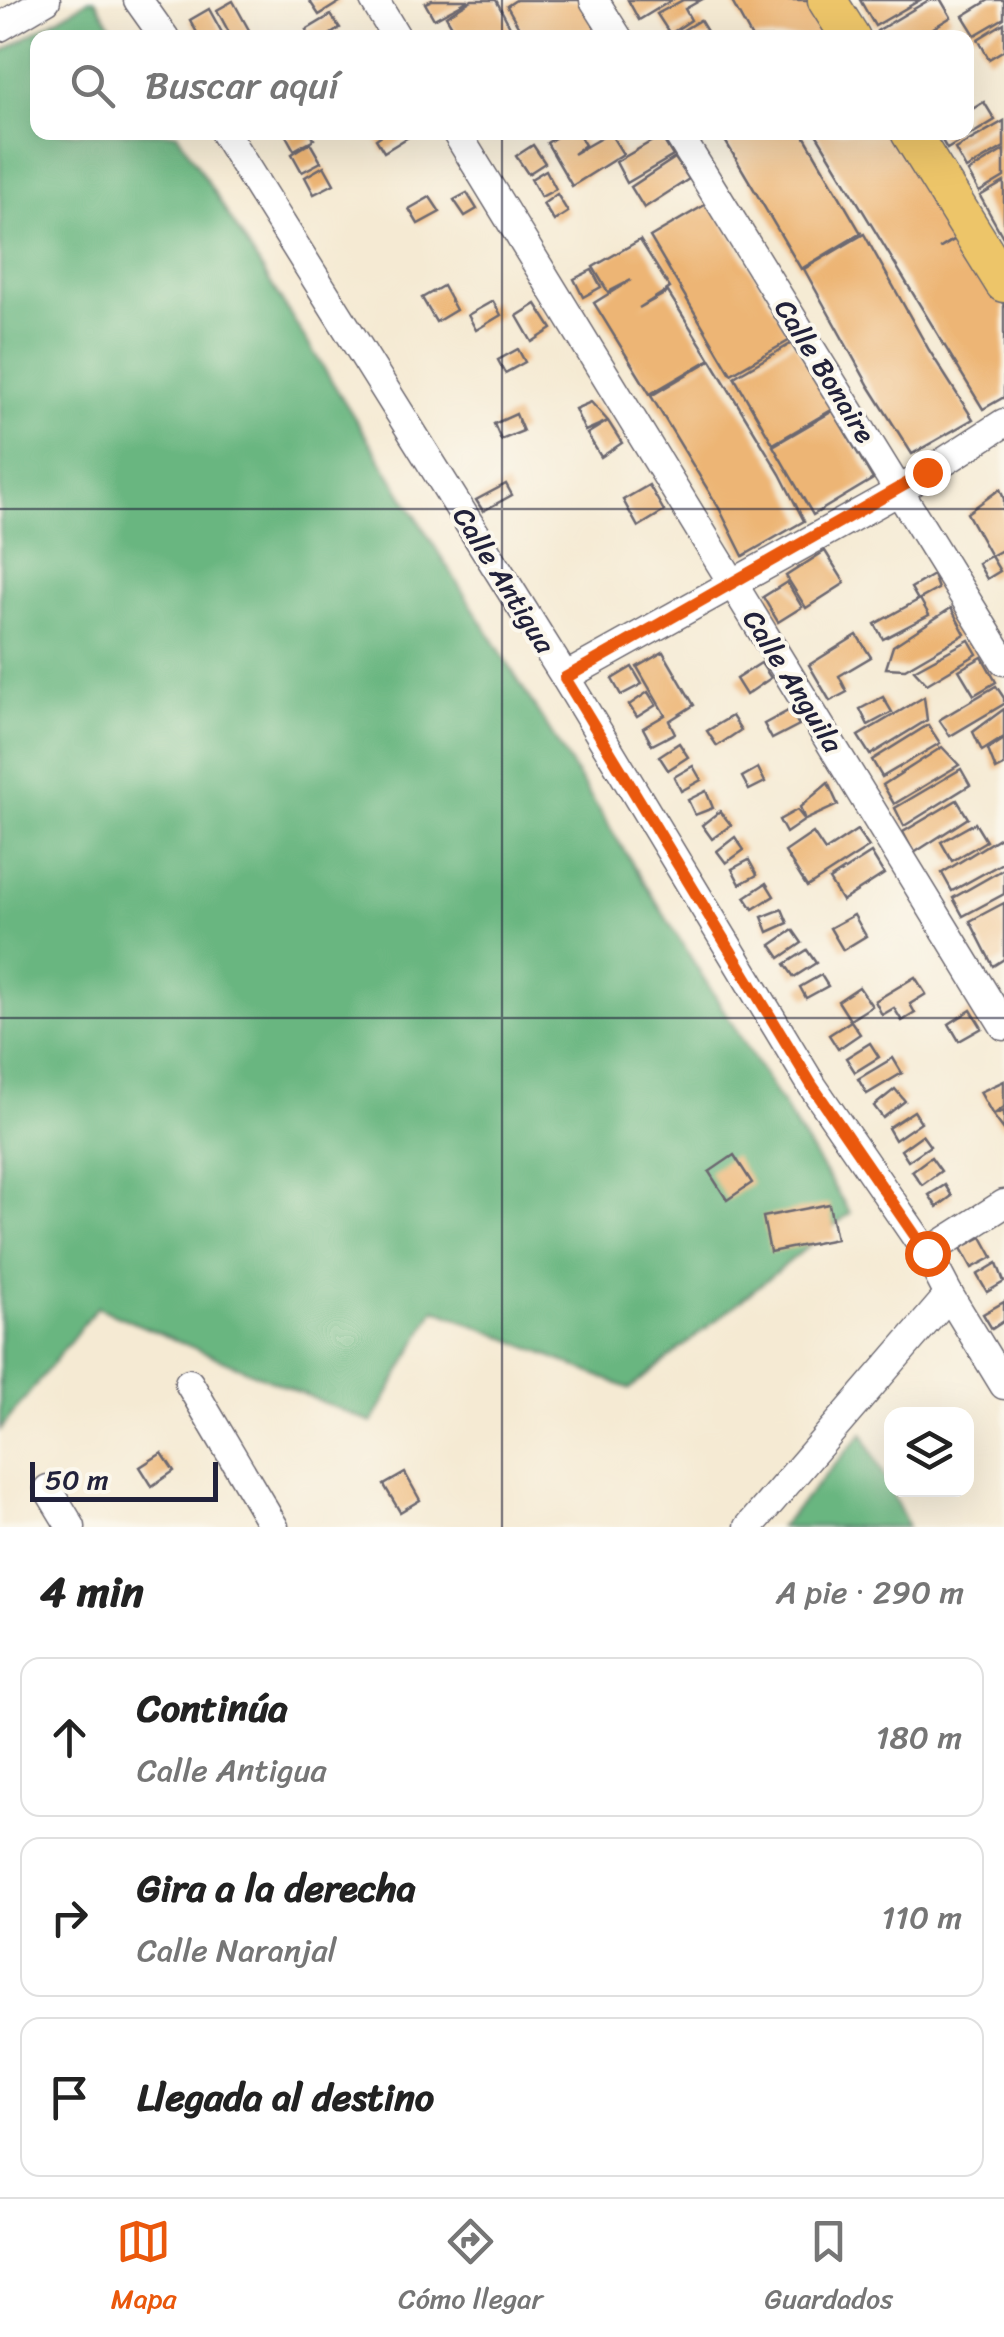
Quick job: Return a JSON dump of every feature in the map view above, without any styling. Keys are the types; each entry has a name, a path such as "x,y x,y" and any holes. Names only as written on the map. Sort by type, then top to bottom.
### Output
{"main road":[{"path":"828,0 846,30"},
{"path":"915,140 1004,284"}],"street":[{"path":"0,28 46,0"},
{"path":"374,0 393,30"},
{"path":"594,0 613,30"},
{"path":"147,2 160,30"},
{"name":"Calle Antigua","path":"229,140 565,678 813,1087 927,1253 948,1295 1004,1384"},
{"name":"Calle Anguila","path":"461,140 1004,1026"},
{"name":"Calle Bonaire","path":"682,140 1004,661"},
{"path":"565,678 899,491 1004,423"},
{"path":"927,1253 1004,1204"},
{"path":"749,1527 948,1295"},
{"path":"189,1383 274,1527"},
{"path":"48,1489 71,1527"}],"green space":[{"path":"95,0 114,30 39,30"},
{"path":"30,35 30,140 181,140 850,1213 630,1389 435,1309 372,1423 97,1307 0,1430 0,53"},
{"path":"863,1433 884,1477 884,1497 894,1497 908,1527 780,1527"}],"building":[{"path":"309,0 343,0 319,15"},
{"path":"469,0 434,19 425,3"},
{"path":"472,0 496,0 512,30 454,30 446,16"},
{"path":"516,0 582,0 596,30 520,30 507,6"},
{"path":"628,0 672,0 639,20"},
{"path":"683,0 701,0 685,9 691,20 676,30 667,30 657,14"},
{"path":"731,0 811,0 829,30 748,30"},
{"path":"860,0 920,0 875,26"},
{"path":"929,0 941,0 951,17 930,30 879,30"},
{"path":"989,0 1004,0 1004,18 975,35 963,16"},
{"path":"233,1 249,30 228,30 217,10"},
{"path":"209,9 221,30 196,30 190,20"},
{"path":"331,15 340,28 337,30 306,30"},
{"path":"700,20 706,30 683,30"},
{"path":"1004,23 1004,50 989,59 978,39"},
{"path":"984,102 995,120 974,133 974,108"},
{"path":"1004,121 1004,147 966,169 955,149"},
{"path":"288,140 312,140 294,150"},
{"path":"377,140 404,140 384,152"},
{"path":"582,140 585,145 573,154 598,140 614,140 623,154 572,186 547,143"},
{"path":"654,140 663,140 673,156 627,183 616,162"},
{"path":"725,140 807,140 861,233 801,269"},
{"path":"820,140 902,140 960,235 939,249 961,236 1004,305 1004,397 983,409"},
{"path":"942,140 962,140 947,149"},
{"path":"310,143 321,162 302,172 292,154"},
{"path":"533,145 545,163 528,174 516,156"},
{"path":"1004,150 1004,177 979,192 968,172"},
{"path":"675,158 689,179 644,208 631,187"},
{"path":"324,166 334,184 314,194 305,177"},
{"path":"546,170 556,189 541,197 531,179"},
{"path":"1004,182 1004,239 980,196"},
{"path":"467,193 477,209 465,216 454,200"},
{"path":"557,194 568,212 554,221 543,204"},
{"path":"430,197 440,212 418,224 409,209"},
{"path":"710,202 792,339 731,374 650,237"},
{"path":"864,234 973,419 912,454 804,269"},
{"path":"640,240 670,288 639,308 668,292 710,359 650,394 594,303 631,280 608,292 593,267"},
{"path":"592,270 601,287 583,297 574,279"},
{"path":"443,286 456,310 436,322 422,298"},
{"path":"493,301 501,315 476,330 468,315"},
{"path":"536,304 552,329 532,342 517,316"},
{"path":"794,342 833,409 773,444 734,377"},
{"path":"518,349 525,362 505,373 498,360"},
{"path":"711,360 804,521 743,556 719,508 651,396"},
{"path":"591,402 608,421 585,431 575,409"},
{"path":"833,411 873,479 813,515 773,446"},
{"path":"516,414 523,431 501,440 494,424"},
{"path":"608,421 622,443 601,457 587,434"},
{"path":"506,484 512,495 483,511 476,500"},
{"path":"649,485 664,511 638,527 623,500"},
{"path":"1000,489 1004,499 1004,549 991,556 967,513"},
{"path":"825,551 845,583 806,608 786,576"},
{"path":"991,556 1000,571 987,579 978,563"},
{"path":"933,575 938,589 918,600 911,588"},
{"path":"787,582 802,607 778,622 763,597"},
{"path":"920,599 929,615 883,639 875,624"},
{"path":"951,608 965,634 905,669 886,668 893,646"},
{"path":"857,635 871,657 839,676 847,692 830,701 809,665"},
{"path":"969,640 977,654 927,684 914,670"},
{"path":"663,652 694,705 669,721 675,733 652,745 643,728 665,715 637,667"},
{"path":"982,657 996,682 974,695 959,670"},
{"path":"761,663 771,678 746,695 736,679"},
{"path":"632,667 642,684 621,695 612,679"},
{"path":"996,686 1004,704 950,736 939,720"},
{"path":"648,692 656,705 637,717 629,705"},
{"path":"883,697 892,712 868,725 860,709"},
{"path":"924,697 927,720 870,755 858,736"},
{"path":"1004,709 1004,737 982,751 973,732"},
{"path":"790,710 799,725 772,739 764,724"},
{"path":"732,716 741,730 717,746 707,731"},
{"path":"928,725 940,743 882,777 872,760"},
{"path":"1004,739 1004,766 996,770 988,750"},
{"path":"679,743 688,757 668,770 659,756"},
{"path":"942,747 959,765 894,804 883,785"},
{"path":"693,766 701,780 681,791 674,777"},
{"path":"758,768 765,782 749,790 742,777"},
{"path":"961,769 970,785 904,826 895,808"},
{"path":"828,783 838,805 805,820 800,807"},
{"path":"706,791 713,808 695,815 688,800"},
{"path":"957,800 968,818 914,853 903,832"},
{"path":"797,810 805,820 786,833 779,820"},
{"path":"720,811 731,825 712,839 702,825"},
{"path":"975,823 986,841 952,861 941,842"},
{"path":"857,830 869,847 807,887 785,852 813,833 825,851"},
{"path":"1002,836 1004,862 952,891 942,873"},
{"path":"735,837 744,850 726,863 717,851"},
{"path":"871,853 884,874 842,901 829,880"},
{"path":"749,860 757,875 740,884 732,869"},
{"path":"1004,869 1004,894 963,916 953,898"},
{"path":"766,883 774,896 753,909 745,897"},
{"path":"1004,903 1004,959 993,966 970,921"},
{"path":"782,909 788,923 768,932 762,917"},
{"path":"854,915 866,936 843,950 830,928"},
{"path":"793,930 802,943 780,958 771,945"},
{"path":"807,950 816,963 794,977 785,964"},
{"path":"821,975 828,986 806,998 800,987"},
{"path":"915,977 926,994 910,1004 915,1013 902,1021 894,1008 882,1015 875,1001"},
{"path":"859,987 872,1006 850,1020 838,1001"},
{"path":"971,1010 982,1028 959,1041 949,1024"},
{"path":"851,1021 860,1034 838,1049 829,1035"},
{"path":"870,1043 879,1057 855,1072 846,1058"},
{"path":"893,1058 902,1073 867,1094 858,1079"},
{"path":"1004,1081 1004,1107 993,1115 980,1092"},
{"path":"895,1089 905,1101 883,1118 874,1106"},
{"path":"914,1111 921,1122 895,1140 888,1128"},
{"path":"1004,1111 1004,1130 993,1115"},
{"path":"922,1135 930,1146 908,1161 901,1150"},
{"path":"734,1155 752,1183 727,1200 709,1172"},
{"path":"931,1157 941,1171 922,1185 912,1171"},
{"path":"945,1185 952,1196 937,1207 929,1195"},
{"path":"829,1204 836,1239 770,1252 763,1217"},
{"path":"982,1237 993,1257 972,1268 961,1248"},
{"path":"997,1263 1004,1282 987,1292 977,1275"},
{"path":"1004,1302 1004,1321 992,1329 983,1314"},
{"path":"162,1453 174,1471 152,1486 140,1467"},
{"path":"405,1473 420,1500 400,1512 384,1485"}],"route":[{"path":"927,472 565,678 813,1087 927,1253"}]}
